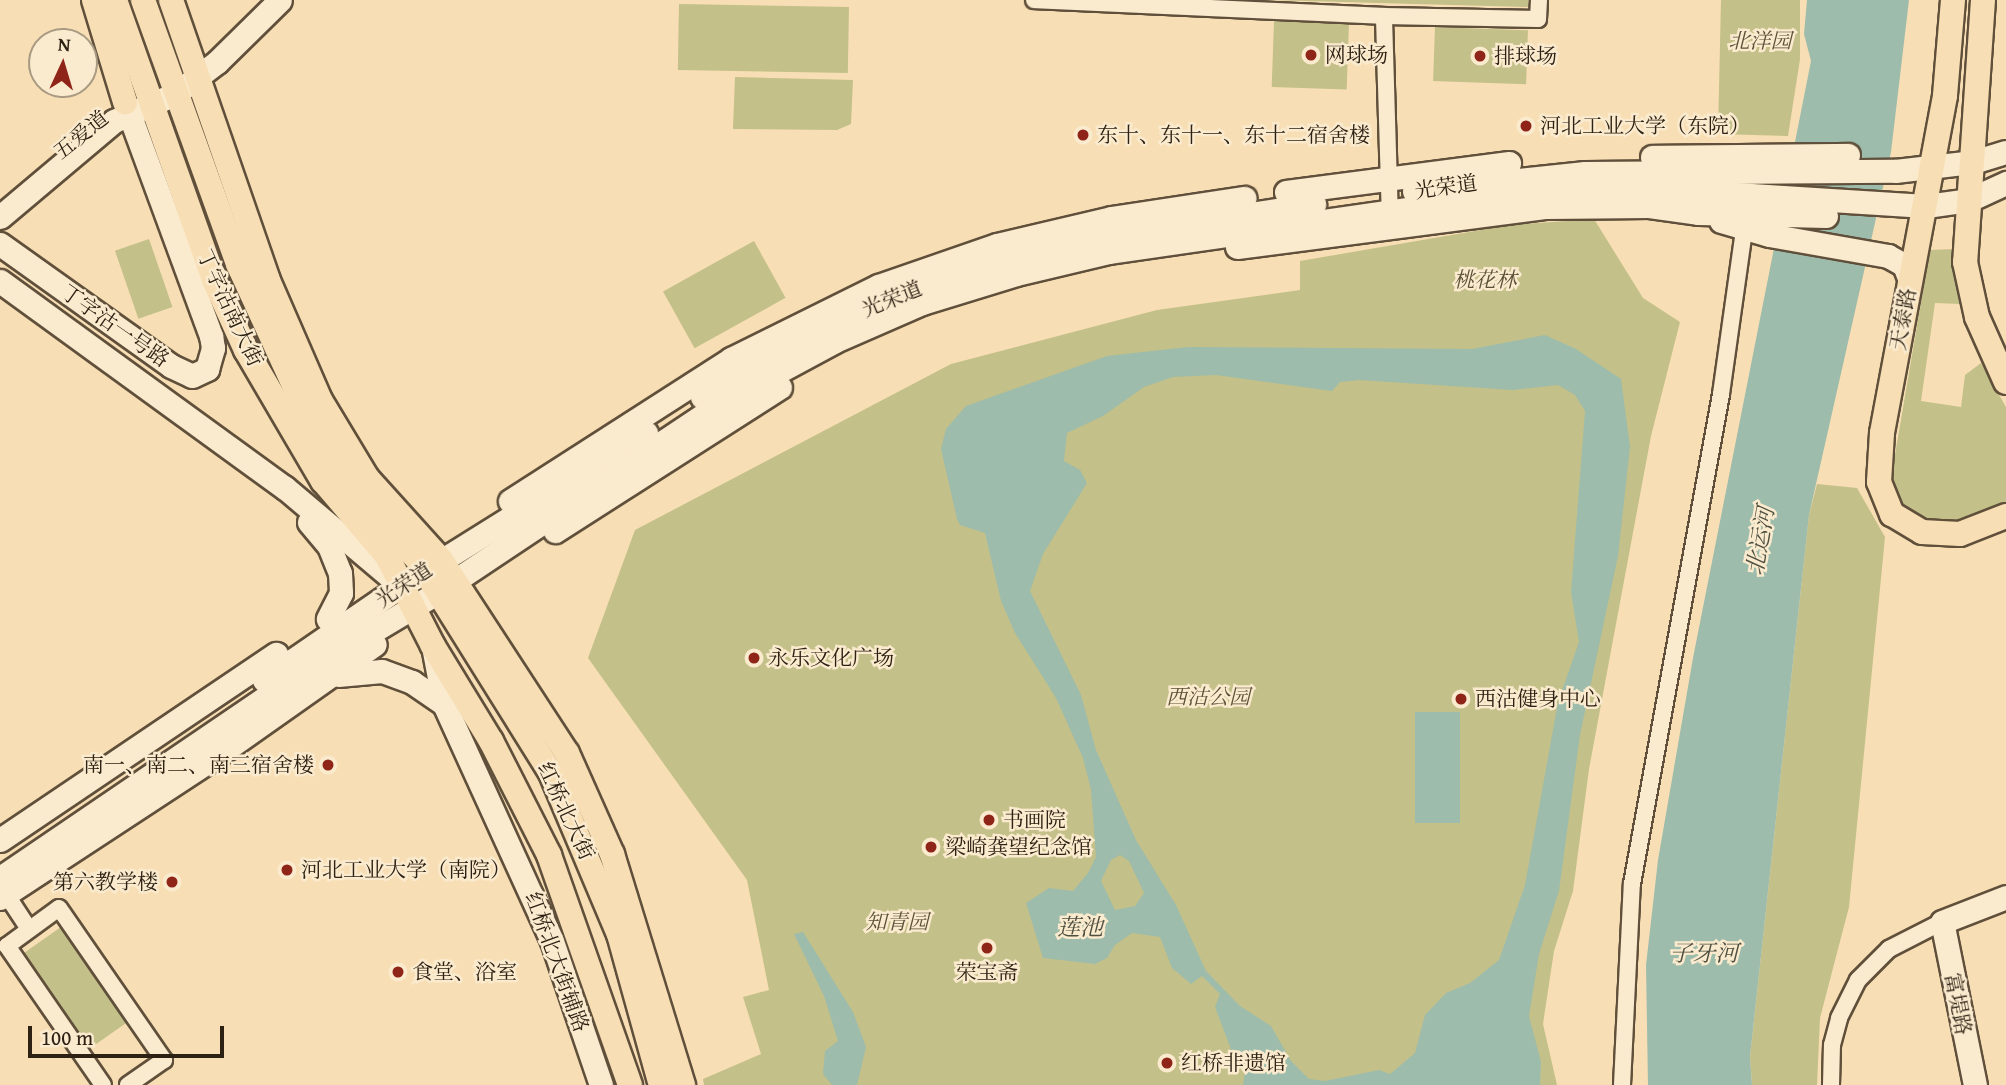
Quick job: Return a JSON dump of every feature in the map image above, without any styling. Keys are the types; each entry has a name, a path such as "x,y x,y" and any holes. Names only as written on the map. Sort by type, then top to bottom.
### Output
{"main road":[{"path":"94,0 137,103 197,78 280,0"},
{"name":"丁字沽南大街","path":"115,0 137,103 246,350 323,481 379,545 404,593"},
{"name":"丁字沽南大街","path":"143,0 238,264 303,408 346,481 439,576"},
{"path":"171,0 267,278 320,400 368,478 567,753 612,854 645,947 683,1085"},
{"name":"天泰路","path":"1953,0 1933,167 1878,466 1884,500 1907,527 1943,537 2006,516"},
{"path":"1983,0 1973,162 1964,243 1968,284 1987,343 2006,382"},
{"name":"五爱道","path":"0,201 137,103"},
{"name":"五爱道","path":"0,217 137,103"},
{"name":"丁字沽一号路","path":"0,244 171,366 192,376 207,369 213,348 211,337 137,103"},
{"name":"光荣道","path":"439,576 728,380 833,325 917,289 1082,240 1388,202 1548,175 1778,161 1933,167 1973,162 2006,152"},
{"path":"1926,206 1969,200 2006,183"},
{"name":"光荣道","path":"1388,202 1583,189 1688,191 1773,217 1926,206"},
{"path":"0,840 328,619 404,593 439,576 707,431 811,368 959,306 1079,271 1388,202 1546,207 1649,206 1698,213 1773,217 1899,259 1910,281"},
{"path":"1698,213 1744,229 1773,217"},
{"name":"丁字沽一号路","path":"0,281 259,469 404,593"},
{"path":"259,469 318,531 333,556 341,593 328,619"},
{"path":"2,890 285,684 404,593 439,576"},
{"name":"红桥北大街","path":"439,576 550,771 584,846 619,934 662,1085"},
{"path":"325,680 404,593"},
{"name":"光荣道","path":"0,860 404,593"},
{"name":"红桥北大街","path":"404,593 491,741 549,855 630,1085"},
{"name":"红桥北大街辅路","path":"433,646 444,704 552,942 601,1085"},
{"path":"2,890 325,680 347,671 382,671 412,682 491,741"},
{"path":"1942,922 2006,897"},
{"name":"富堤路","path":"1942,922 1975,1085"}],"street":[{"path":"1034,0 1258,7 1384,16 1538,19 1539,0"},
{"path":"1384,16 1388,202"},
{"path":"1622,1085 1632,884 1721,394 1744,229"},
{"path":"2,890 29,929"},
{"path":"103,1085 6,946 59,908 164,1060 128,1085"},
{"path":"1831,1085 1832,1045 1858,979 1889,949 1942,922"}],"green space":[{"path":"1267,0 1530,0 1530,7"},
{"name":"北洋园","path":"1721,0 1800,0 1800,59 1788,136 1718,134"},
{"path":"679,4 849,7 848,73 678,70"},
{"name":"网球场","path":"1274,21 1349,24 1347,90 1272,87"},
{"name":"排球场","path":"1435,27 1528,30 1526,84 1433,81"},
{"path":"735,77 853,80 851,124 837,130 733,129"},
{"name":"西沽公园","path":"1594,219 1643,298 1680,322 1651,436 1589,769 1573,891 1554,951 1543,1024 1557,1085 704,1085 703,1079 761,1054 743,997 769,990 747,880 588,658 635,530 951,364 1157,310 1300,290 1300,261 1510,225"},
{"path":"149,239 172,307 138,319 115,251"},
{"path":"754,241 786,298 695,348 663,291"},
{"path":"1955,249 1961,304 1935,303 1921,401 1961,407 1965,375 1981,363 2006,407 2006,505 1958,525 1940,528 1903,512 1891,478 1930,250"},
{"path":"1817,484 1857,488 1885,537 1849,907 1820,1018 1817,1085 1752,1085 1750,1057 1809,515"},
{"path":"61,927 128,1022 87,1051 20,956"}],"water":[{"name":"子牙河","path":"1807,0 1909,0 1891,152 1809,515 1750,1057 1752,1085 1648,1085 1646,965 1658,860 1693,658 1811,61 1804,34"},
{"name":"莲池","path":"1545,335 1576,349 1621,379 1630,447 1618,556 1580,735 1559,891 1539,954 1529,1016 1541,1062 1540,1085 1243,1085 1246,1064 1235,1060 1215,1007 1220,994 1202,976 1191,984 1172,968 1160,937 1132,933 1115,945 1107,958 1095,964 1043,958 1026,903 1049,888 1073,891 1088,873 1096,857 1091,790 1083,758 1056,698 1015,633 1001,601 985,533 960,525 957,519 941,449 946,429 966,406 1107,356 1188,347 1472,349","holes":["1216,375 1332,391 1340,382 1359,380 1513,390 1558,385 1575,395 1585,411 1571,592 1579,642 1558,702 1525,885 1499,960 1470,983 1446,993 1425,1015 1415,1053 1390,1074 1379,1070 1325,1081 1309,1079 1291,1061 1271,1026 1240,1006 1206,971 1176,905 1136,840 1096,750 1081,695 1030,591 1043,554 1087,483 1080,470 1064,461 1067,433 1103,416 1144,387 1173,377","1120,855 1129,861 1144,893 1135,906 1115,910 1101,881 1111,860"]},
{"path":"1415,712 1460,712 1460,823 1415,823"},
{"path":"803,932 853,1012 866,1047 857,1085 832,1085 823,1074 825,1051 838,1041 824,996 794,934"}],"place":[{"name":"网球场","path":"1311,55"},
{"name":"排球场","path":"1480,56"},
{"name":"河北工业大学（东院）","path":"1526,126"},
{"name":"东十、东十一、东十二宿舍楼","path":"1083,135"},
{"name":"永乐文化广场","path":"754,658"},
{"name":"西沽健身中心","path":"1461,699"},
{"name":"南一、南二、南三宿舍楼","path":"328,765"},
{"name":"书画院","path":"989,820"},
{"name":"梁崎龚望纪念馆","path":"931,847"},
{"name":"河北工业大学（南院）","path":"287,870"},
{"name":"第六教学楼","path":"172,882"},
{"name":"荣宝斋","path":"987,948"},
{"name":"食堂、浴室","path":"398,972"},
{"name":"红桥非遗馆","path":"1167,1063"}],"park label":[{"name":"桃花林","path":"1485,280"},
{"name":"知青园","path":"897,922"}],"water label":[{"name":"北运河","path":"1760,541"}]}
